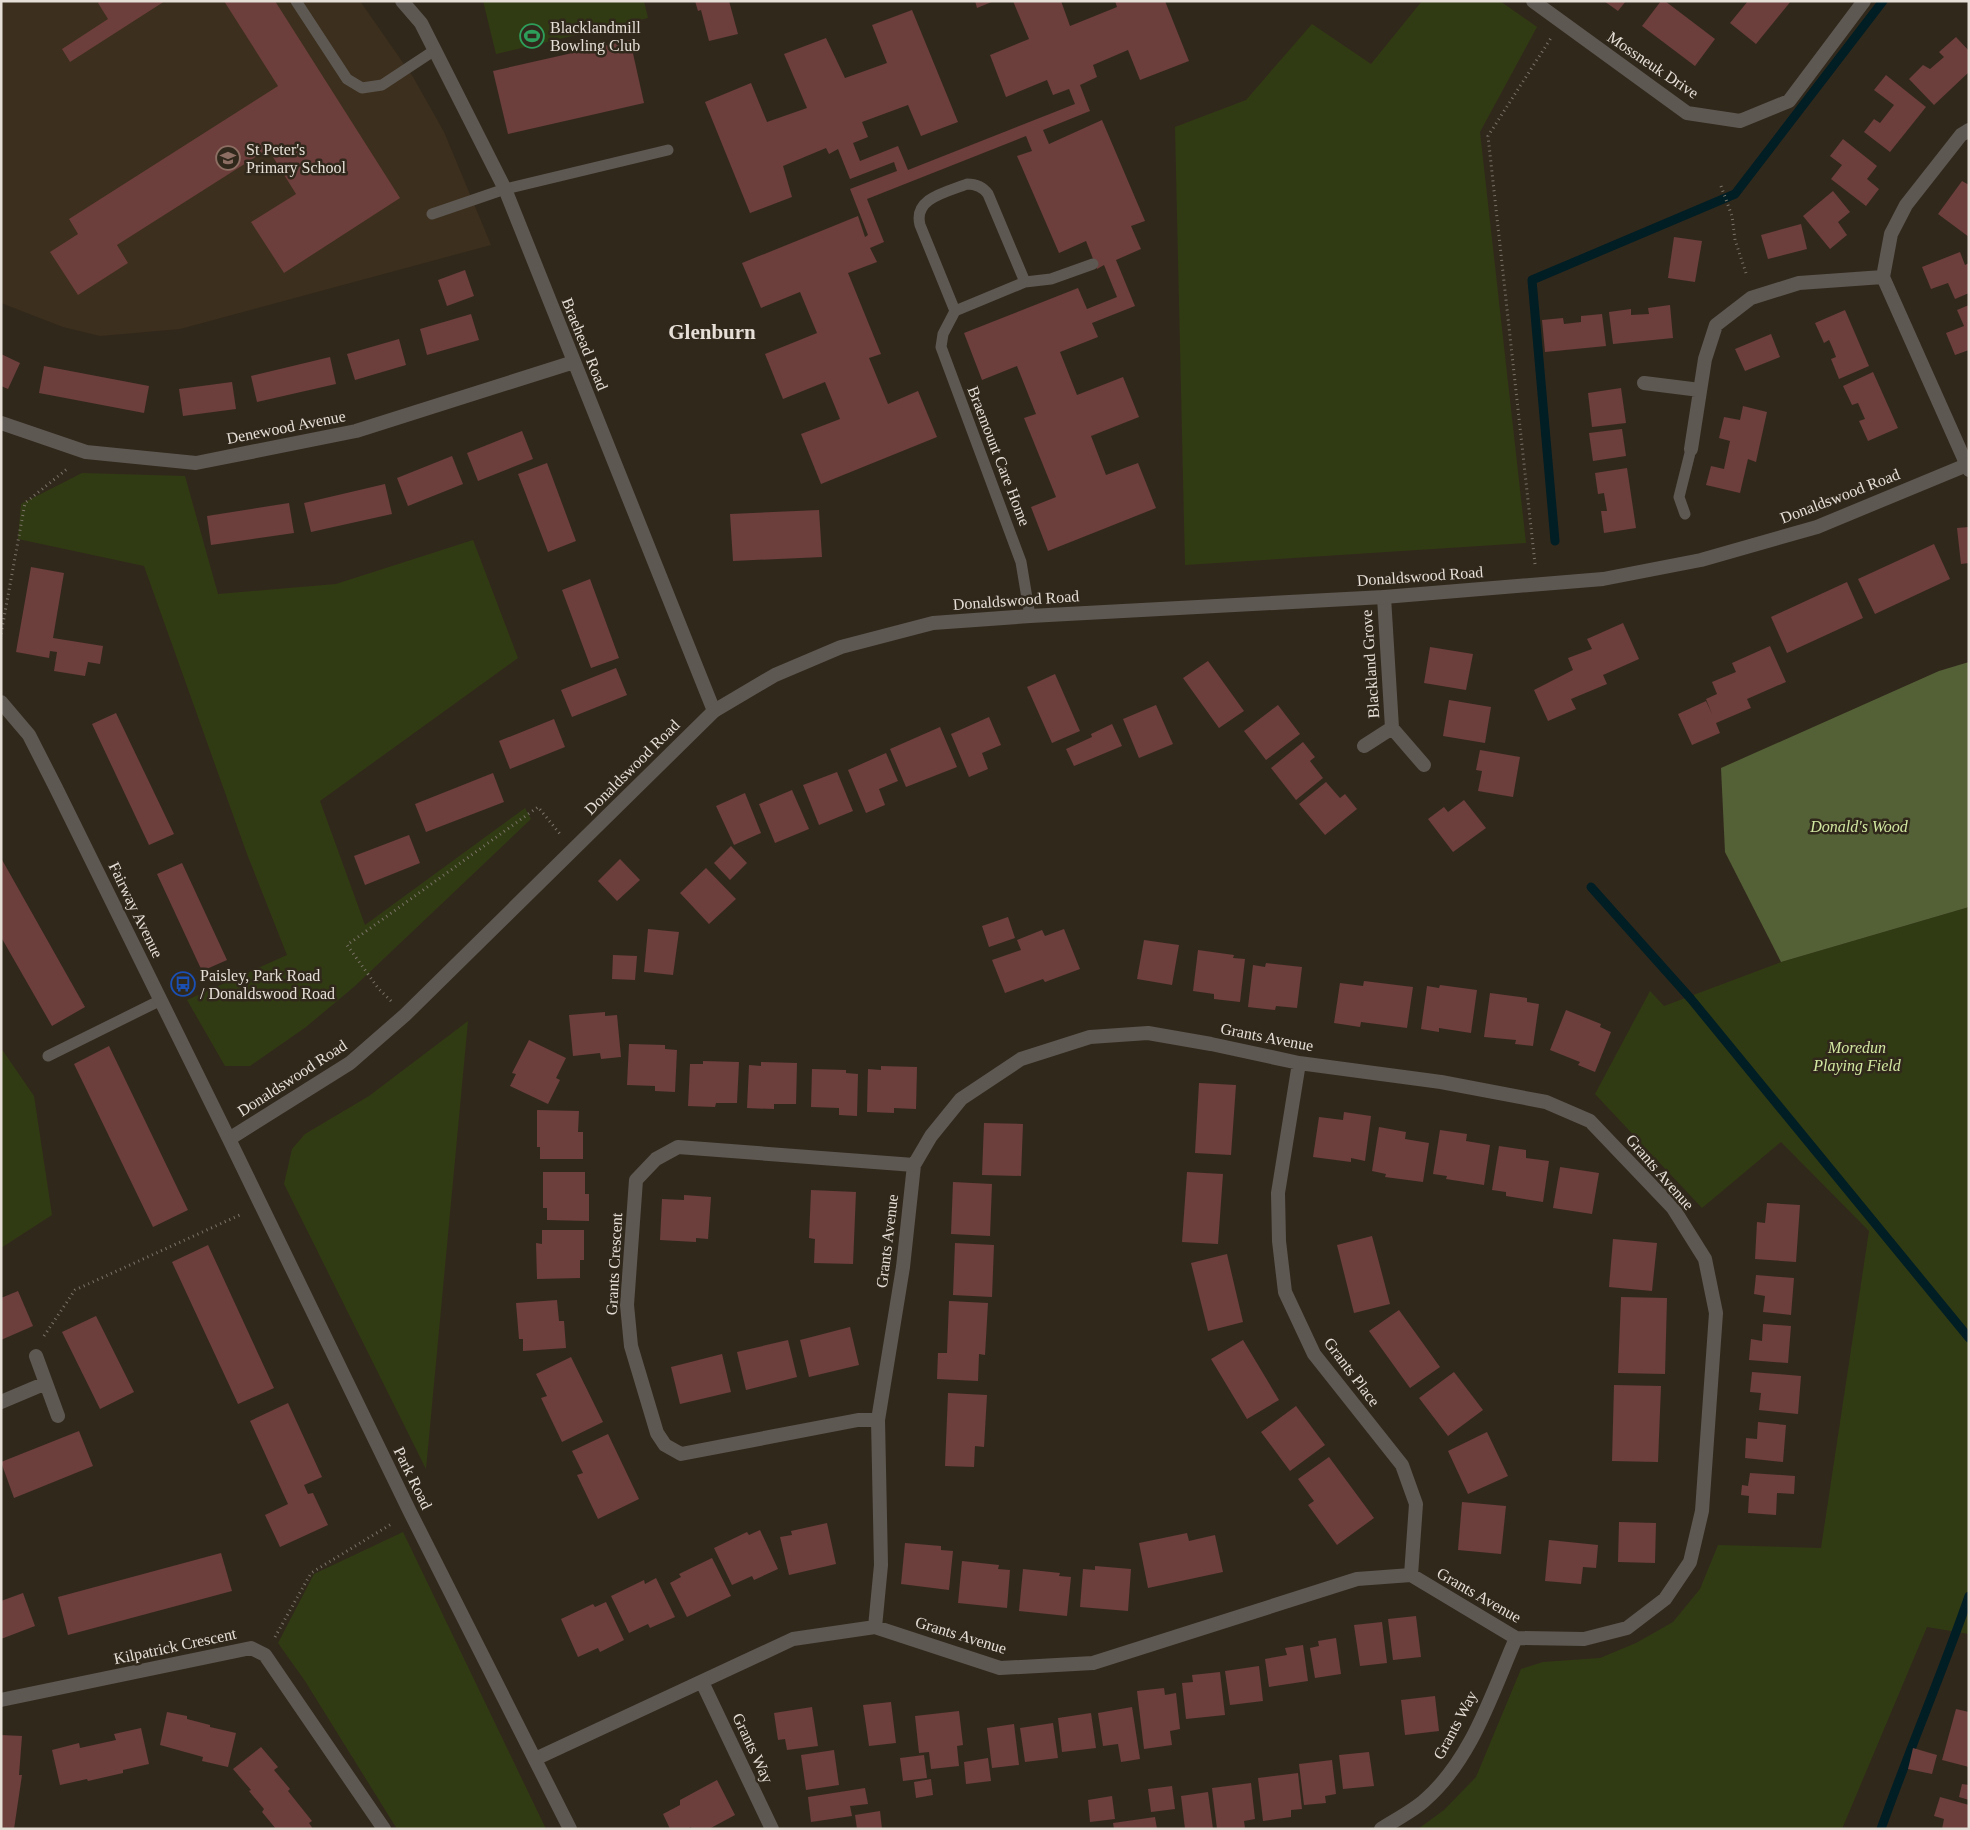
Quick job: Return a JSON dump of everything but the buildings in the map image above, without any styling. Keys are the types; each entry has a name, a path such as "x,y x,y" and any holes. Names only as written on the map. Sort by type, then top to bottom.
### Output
{"street":[{"name":"Braehead Road","path":"402,1 421,23 505,189 714,711"},
{"name":"Mossneuk Drive","path":"1533,1 1560,23 1687,113 1740,121 1789,101 1864,1"},
{"path":"1968,467 1883,277 1891,234 1906,205 1961,135 1969,130"},
{"path":"1691,449 1705,359 1716,325 1751,298 1799,283 1883,277"},
{"name":"Denewood Avenue","path":"1,423 86,452 196,463 356,431 574,362"},
{"path":"1644,383 1700,390"},
{"name":"Donaldswood Road","path":"229,1139 350,1063 405,1015 714,711 776,675 841,647 933,624 1030,616 1384,597 1603,579 1701,560 1817,527 1968,467"},
{"name":"Blackland Grove","path":"1384,597 1392,728 1424,765"},
{"name":"Fairway Avenue","path":"1,702 28,735 229,1139"},
{"name":"Blackland Grove","path":"1364,746 1392,728"},
{"name":"Grants Avenue","path":"535,1759 793,1639 875,1626 1000,1668 1094,1663 1357,1579 1411,1575 1516,1638 1584,1639 1627,1628 1665,1599 1690,1562 1702,1511 1716,1314 1705,1259 1673,1208 1590,1120 1546,1102 1442,1082 1299,1063 1148,1033 1090,1037 1021,1059 960,1100 931,1136 914,1165 902,1267 878,1420 881,1564 875,1626"},
{"name":"Grants Place","path":"1299,1063 1278,1193 1279,1241 1285,1292 1314,1354 1402,1465 1416,1504 1411,1575"},
{"name":"Park Road","path":"229,1139 410,1512 570,1829"},
{"name":"Grants Crescent","path":"878,1420 858,1420 681,1454 665,1445 657,1433 631,1346 627,1305 636,1180 656,1159 678,1146 914,1165"},
{"path":"36,1356 58,1416"},
{"path":"1,1402 46,1383"},
{"name":"Grants Way","path":"1380,1829 1425,1801 1454,1769 1474,1733 1516,1638"},
{"name":"Kilpatrick Crescent","path":"1,1700 250,1648 265,1654"},
{"path":"265,1654 384,1829"},
{"name":"Grants Way","path":"702,1682 772,1829"}],"lane":[{"path":"296,1 347,79 362,88 382,84 435,50"},
{"path":"432,214 505,189 668,150"},
{"path":"1025,282 988,194 980,186 967,184 926,200 919,212 918,218 955,311 1025,282 1050,279 1093,264"},
{"name":"Braemount Care Home","path":"955,311 943,334 941,348 1022,562 1030,616"},
{"path":"1685,514 1679,497 1691,449"},
{"path":"48,1056 161,1000"}],"path":[{"path":"1538,584 1488,136 1560,23"},
{"path":"1721,186 1732,216 1735,240 1752,289 1751,298"},
{"path":"1,634 25,503 86,452"},
{"path":"405,1015 378,988 347,945 538,807 573,850"},
{"path":"36,1356 44,1337 76,1290 261,1205"},
{"path":"265,1654 311,1573 410,1512"}],"shaded area":[{"name":"St Peter's Primary School","path":"1,1 360,1 413,77 444,132 491,245 180,329 100,336 63,327 1,303"}],"green space":[{"name":"Blacklandmill Bowling Club","path":"483,1 644,1 648,18 496,54"},
{"path":"1422,1 1500,1 1537,27 1480,132 1526,543 1185,565 1175,127 1246,100 1312,24 1371,64"},
{"path":"82,473 185,476 218,594 336,584 473,540 518,658 320,801 365,925 525,808 531,819 355,986 306,1027 250,1066 225,1066 187,1000 287,955 247,854 144,566 18,539 21,504"},
{"name":"Donald's Wood","path":"1969,662 1969,907 1781,962 1725,852 1721,768 1939,671"},
{"name":"Moredun Playing Field","path":"1969,907 1969,1634 1927,1627 1842,1829 1418,1829 1444,1810 1476,1777 1521,1669 1543,1662 1600,1658 1636,1643 1673,1622 1700,1589 1718,1545 1821,1548 1869,1231 1781,1142 1702,1208 1595,1094 1650,991 1664,1006 1781,962"},
{"path":"468,1021 426,1469 284,1184 292,1149 305,1134 369,1096"},
{"path":"1,1048 34,1096 52,1215 1,1248"},
{"path":"403,1532 546,1829 397,1829 305,1681 278,1643 314,1574"}],"waterway":[{"path":"1555,541 1532,280 1735,194 1883,1"},
{"path":"1591,887 1691,999 1969,1338"},
{"path":"1881,1829 1969,1596"}],"place":[{"name":"Blacklandmill Bowling Club","path":"532,36"},
{"name":"St Peter's Primary School","path":"228,158"},
{"name":"Paisley, Park Road / Donaldswood Road","path":"183,984"}],"district":[{"name":"Glenburn","path":"712,332"}]}
